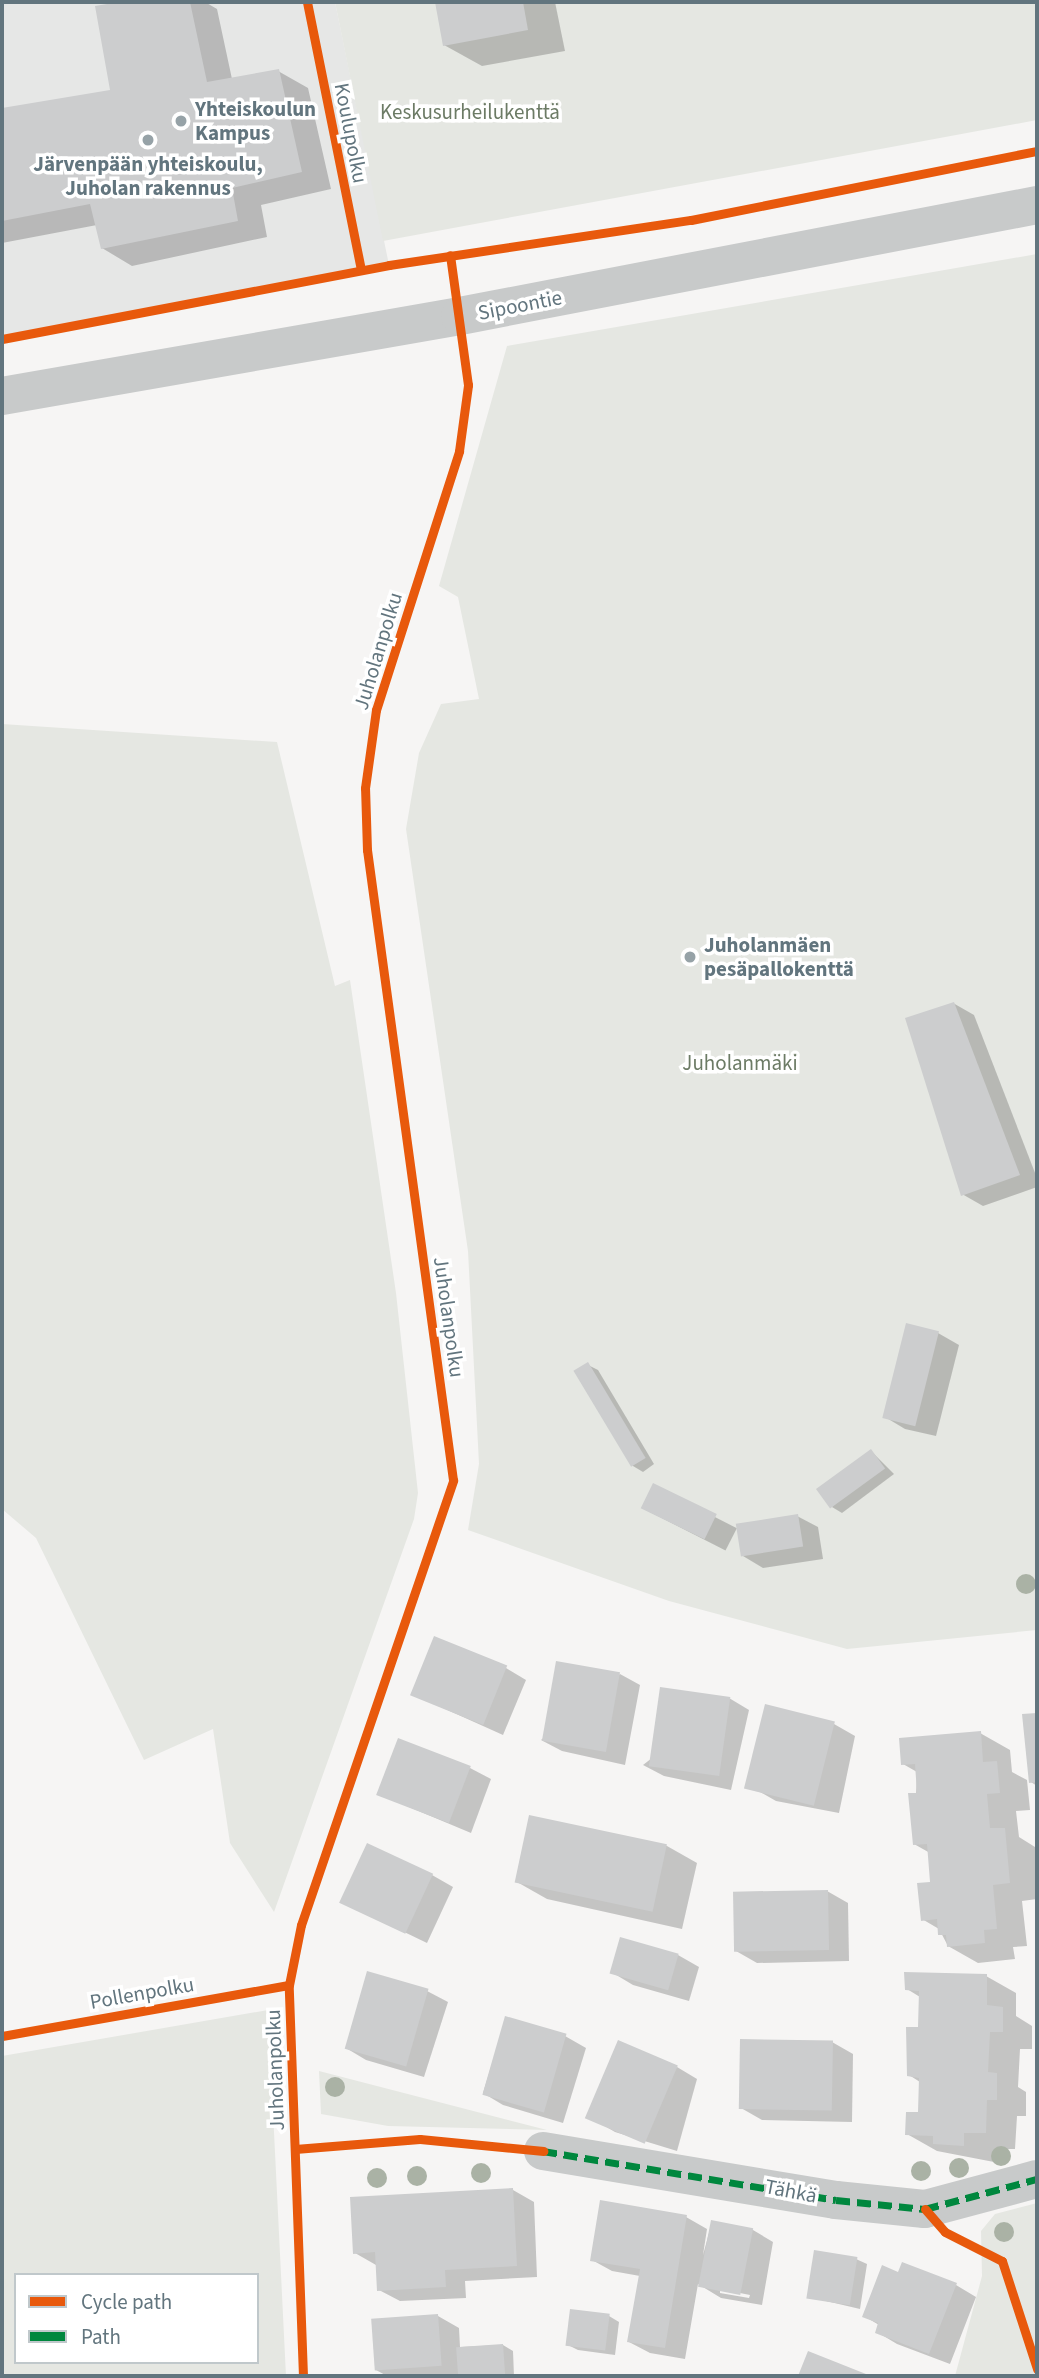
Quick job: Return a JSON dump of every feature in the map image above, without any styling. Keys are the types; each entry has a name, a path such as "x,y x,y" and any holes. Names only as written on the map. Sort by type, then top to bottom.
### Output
{"street":[{"name":"Sipoontie","path":"2,396 460,316 1037,205"},
{"name":"Tähkä","path":"543,2151 836,2200 925,2209 1037,2179"}],"shaded area":[{"name":"Yhteiskoulun Kampus","path":"2,2 335,2 389,265 2,339"}],"green space":[{"name":"Keskusurheilukenttä","path":"335,2 1037,2 1037,120 383,241"},
{"name":"Juholanmäki","path":"1037,254 1037,1630 847,1649 669,1601 468,1530 479,1464 468,1251 406,829 419,753 441,704 479,699 458,597 439,586 507,346"},
{"path":"2,724 277,742 335,986 350,980 396,1293 418,1493 414,1519 274,1912 230,1843 213,1729 144,1760 36,1538 2,1509"},
{"path":"268,2010 286,2376 2,2376 2,2056"},
{"path":"319,2071 547,2130 388,2126 321,2114"},
{"path":"1037,2203 1037,2376 955,2376 982,2276 981,2231 995,2214"}],"building":[{"name":"Järvenpään yhteiskoulu, Juholan rakennus","path":"119,2 190,2 207,82 279,69 302,172 232,188 238,221 101,249 90,204 2,221 2,108 110,90 95,6"},
{"path":"435,2 523,2 528,30 443,46"},
{"path":"954,1002 1020,1175 961,1196 905,1018"},
{"path":"906,1323 939,1331 915,1426 882,1418"},
{"path":"588,1362 646,1458 631,1467 573,1371"},
{"path":"871,1449 885,1468 830,1508 816,1489"},
{"path":"653,1483 717,1514 705,1539 641,1508"},
{"path":"798,1514 803,1547 741,1556 736,1524"},
{"path":"434,1636 507,1666 483,1725 410,1695"},
{"path":"556,1661 620,1672 606,1752 542,1741"},
{"path":"660,1687 730,1697 719,1776 649,1766"},
{"path":"765,1704 835,1721 814,1806 744,1788"},
{"path":"1037,1713 1037,1782 1029,1783 1022,1714"},
{"path":"981,1731 983,1762 997,1761 1000,1793 987,1794 990,1828 1005,1828 1010,1883 993,1885 997,1929 984,1930 985,1943 947,1947 946,1935 938,1935 937,1919 921,1921 917,1883 930,1882 927,1844 913,1845 908,1793 917,1793 915,1764 901,1765 899,1738"},
{"path":"398,1738 471,1766 449,1823 376,1795"},
{"path":"529,1815 667,1844 653,1912 515,1882"},
{"path":"367,1843 433,1874 405,1934 339,1903"},
{"path":"828,1890 829,1950 734,1952 733,1892"},
{"path":"620,1937 679,1954 668,1990 610,1974"},
{"path":"367,1971 429,1989 406,2067 345,2049"},
{"path":"904,1972 987,1974 987,2005 1003,2007 1003,2032 990,2032 988,2072 997,2073 997,2100 987,2100 986,2133 964,2133 964,2146 933,2144 933,2136 905,2135 906,2112 918,2112 919,2078 907,2076 906,2027 918,2027 919,1991 905,1990"},
{"path":"505,2016 567,2034 544,2112 482,2095"},
{"path":"740,2039 833,2041 832,2111 739,2109"},
{"path":"618,2040 678,2065 645,2144 585,2118"},
{"path":"513,2188 517,2266 445,2270 446,2287 377,2291 375,2252 353,2254 350,2197"},
{"path":"600,2200 687,2215 665,2348 627,2342 640,2269 590,2261"},
{"path":"711,2220 753,2228 740,2295 698,2287"},
{"path":"814,2250 857,2257 850,2305 806,2298"},
{"path":"902,2262 957,2283 929,2354 875,2333 878,2323 862,2317 882,2265 898,2272"},
{"path":"570,2309 610,2314 605,2351 565,2346"},
{"path":"438,2314 442,2366 375,2371 371,2319"},
{"path":"503,2344 505,2376 458,2376 456,2347"},
{"path":"808,2351 871,2376 798,2376"}],"marked path":[{"path":"543,2151 836,2200 925,2209 1037,2179"}],"cycle path":[{"name":"Koulupolku","path":"307,2 361,270"},
{"path":"2,339 389,265 691,220 1037,151"},
{"name":"Juholanpolku","path":"303,2376 289,1985 301,1925 453,1480 367,850 365,788 376,710 459,451 468,385 450,255"},
{"name":"Pollenpolku","path":"2,2036 289,1985"},
{"path":"295,2149 420,2139 543,2151"},
{"path":"925,2209 945,2232 1002,2261 1037,2369"}],"place":[{"name":"Yhteiskoulun Kampus","path":"181,121"},
{"name":"Järvenpään yhteiskoulu, Juholan rakennus","path":"148,140"},
{"name":"Juholanmäen pesäpallokenttä","path":"690,957"}]}
